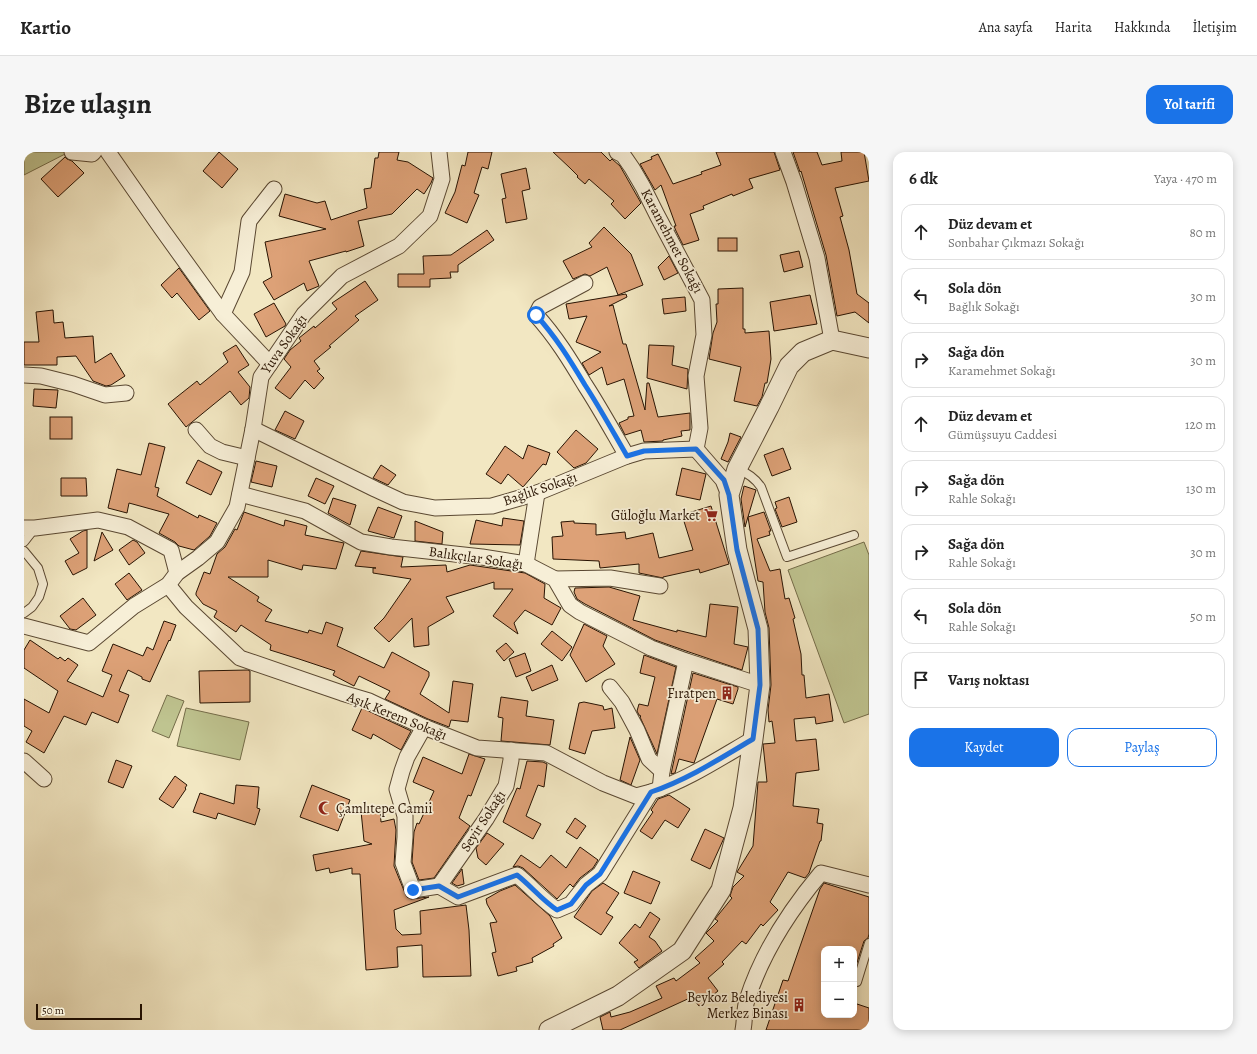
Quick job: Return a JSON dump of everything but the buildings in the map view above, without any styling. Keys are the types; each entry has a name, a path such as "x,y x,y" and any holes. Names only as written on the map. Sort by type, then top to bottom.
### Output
{"street":[{"path":"72,152 92,154 94,152"},
{"path":"108,152 223,314 270,364"},
{"name":"Yuva Sokağı","path":"24,626 89,643 217,542 237,507 253,430 261,377 304,314 342,276 399,246 430,216 442,179 439,152"},
{"name":"Karamehmet Sokağı","path":"617,152 623,156 643,187 702,300 704,335 696,376 700,428 696,449"},
{"path":"783,152 794,182 816,258 832,340"},
{"path":"223,314 242,272 249,221 274,189"},
{"path":"585,283 540,306 536,315 551,331 627,456"},
{"path":"729,495 738,469 789,366 803,352 832,340 869,348"},
{"path":"24,375 41,376 73,384 105,395 126,393"},
{"path":"196,430 210,446 222,452 247,458"},
{"name":"Bağlık Sokağı","path":"253,430 403,502 435,508 492,506 537,493 627,456 644,451 696,449"},
{"path":"549,1030 618,996 682,951 721,890 743,808 760,685 758,629 737,550 729,495 724,480 696,449"},
{"path":"526,564 537,493"},
{"name":"Balıkçılar Sokağı","path":"240,494 305,511 361,542 391,548 526,564 555,579"},
{"path":"29,528 98,520 128,527 171,550 172,579"},
{"path":"660,586 610,578 555,579 570,605 651,648 760,685"},
{"name":"Aşık Kerem Sokağı","path":"172,579 186,607 240,658 369,701 477,748 546,753 603,783 636,796 668,786 753,739"},
{"path":"424,726 407,757 397,789 405,816 403,863 413,890 439,886 458,897 517,875 529,884 548,904 557,910 571,904 586,885 600,874 655,790 662,771 686,661"},
{"path":"610,687 622,702 637,730 648,759 662,771"},
{"name":"Seyir Sokağı","path":"439,886 486,819 506,786 511,760 511,750"},
{"path":"24,761 44,779"},
{"path":"743,1030 747,1001 767,950 801,896 821,873 869,885"}],"lane":[{"path":"738,469 753,477 761,487 787,557 854,535"},
{"path":"24,542 29,528"},
{"path":"24,551 38,568 43,584 39,597 32,607 24,613"},
{"path":"857,982 869,943"}],"green space":[{"path":"24,152 69,152 24,175"},
{"path":"864,542 869,555 869,714 844,723 788,570"},
{"path":"167,695 184,701 169,738 152,731"},
{"path":"186,708 249,722 240,760 177,746"}],"place":[{"name":"Güloğlu Market","path":"711,515"},
{"name":"Fıratpen","path":"727,693"},
{"name":"Çamlıtepe Camii","path":"325,808"},
{"name":"Beykoz Belediyesi Merkez Binası","path":"799,1005"}],"route":[{"path":"413,890 439,886 458,897 517,875 529,884 548,904 557,910 571,904 586,885 600,874 651,792 668,786 753,739 760,685 758,629 737,550 729,495 724,480 696,449 644,451 627,456 551,331 536,315"}]}
